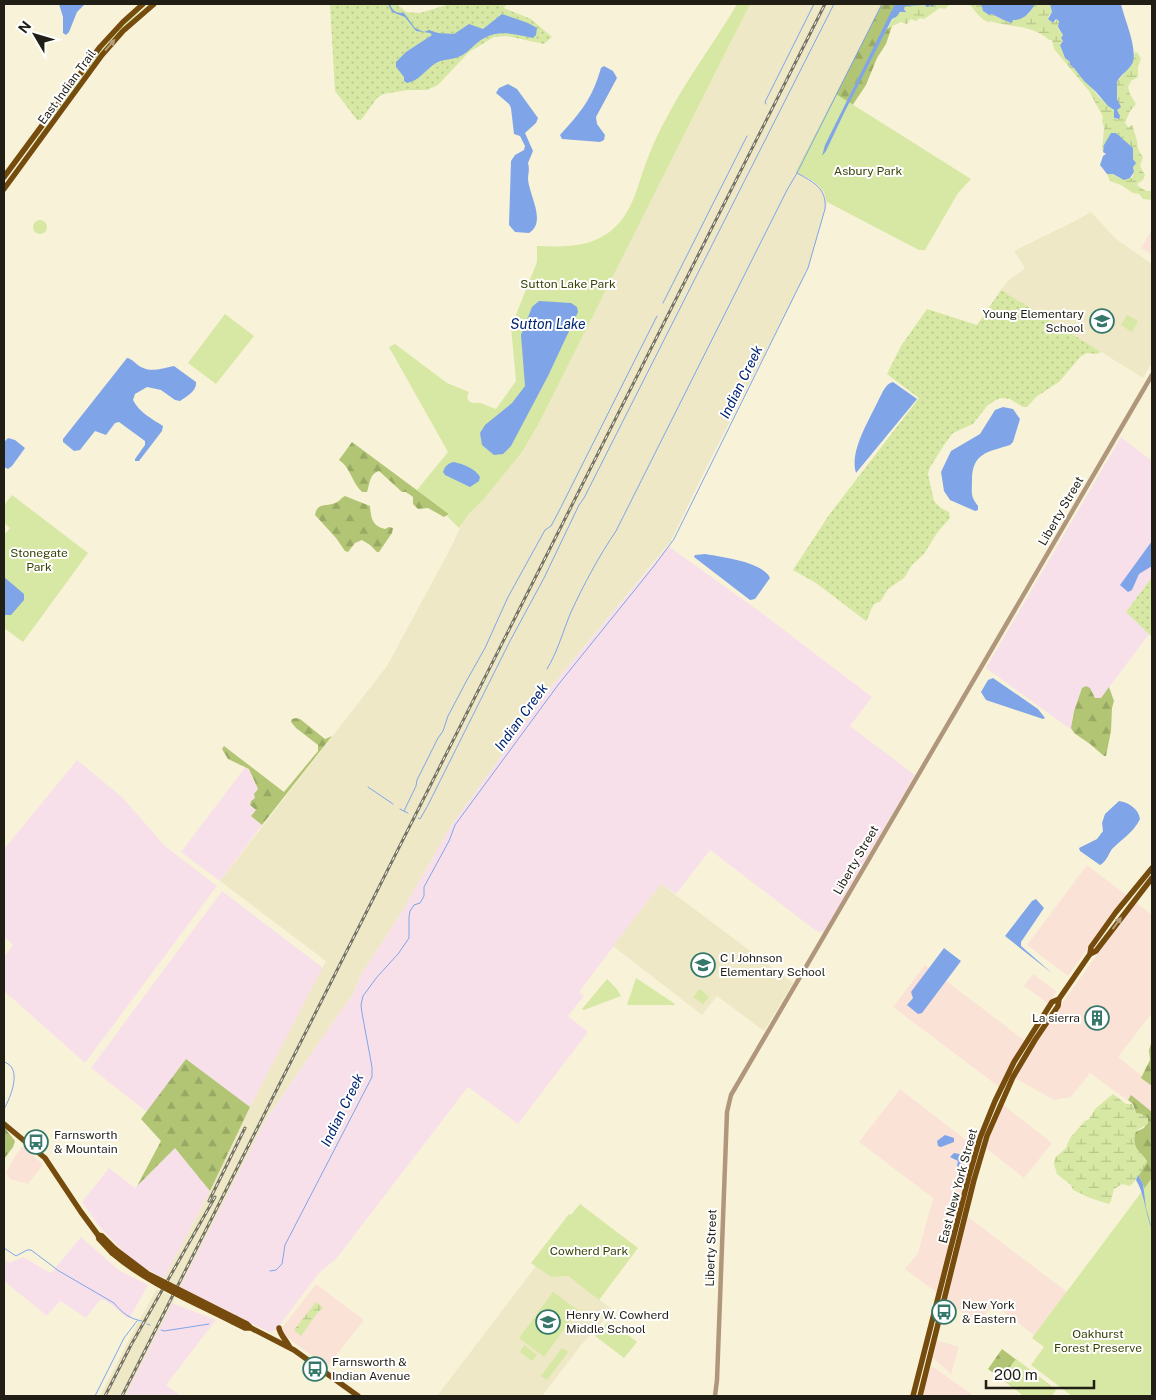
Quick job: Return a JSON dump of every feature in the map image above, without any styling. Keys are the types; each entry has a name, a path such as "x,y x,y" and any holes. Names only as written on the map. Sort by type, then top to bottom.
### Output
{"main road":[{"name":"East Indian Trail","path":"4,177 100,47 143,4"},
{"name":"East Indian Trail","path":"4,189 102,55 123,31 154,4"},
{"name":"East New York Street","path":"920,1396 974,1180 987,1136 1013,1077 1034,1040 1058,1006 1059,999 1090,954 1091,947 1152,868"},
{"name":"East New York Street","path":"1090,954 1096,951 1152,878"},
{"name":"East New York Street","path":"913,1396 980,1138 1000,1090 1019,1054 1052,1002 1059,999"},
{"path":"4,1124 45,1158 80,1212 98,1234 99,1239 129,1266 153,1282 234,1320 245,1328 251,1328 290,1348 358,1396"},
{"path":"279,1328 280,1333 287,1340 290,1348"}],"street":[{"name":"Liberty Street","path":"715,1396 727,1112 731,1094 1152,375"}],"shaded area":[{"path":"750,4 882,4 797,172 822,188 827,198 827,204 808,268 671,541 553,684 450,827 402,911 359,978 354,992 266,1119 180,1287 164,1279 326,961 220,881 387,666 464,520 522,452 538,425"},
{"name":"Young Elementary School","path":"1091,212 1116,239 1152,264 1152,362 1143,378 1001,290 1008,281 1025,268 1014,251"},
{"path":"1152,229 1152,254 1141,248"},
{"path":"1121,437 1152,461 1152,577 1126,612 1149,634 1101,698 1095,698 1092,691 1082,688 1072,717 1073,731 986,668"},
{"path":"668,546 759,611 872,697 850,726 915,775 824,931 819,932 815,930 710,850 676,894 661,884 579,992 584,996 568,1016 588,1032 518,1124 468,1087 336,1259 319,1273 276,1330 269,1332 180,1287 266,1119 354,992 359,978 402,911 450,827 553,684"},
{"path":"77,760 122,797 165,846 217,886 85,1063 4,991 4,957 13,945 4,937 4,849"},
{"path":"246,766 252,773 252,778 258,789 255,792 255,798 251,801 250,805 256,810 251,816 262,825 220,881 181,852"},
{"path":"1087,865 1126,895 1068,976 1027,945"},
{"name":"C I Johnson Elementary School","path":"661,884 793,983 764,1031 717,996 702,1015 613,946"},
{"path":"222,891 323,968 250,1107 186,1059 147,1112 91,1068"},
{"path":"1135,902 1152,915 1152,1013 1118,1057 1152,1084 1152,1118 1090,1073 1071,1097 1054,1100 1015,1078 1047,1024"},
{"path":"925,965 1024,1040 999,1087 893,1007"},
{"path":"1033,974 1056,991 1049,1004 1024,986"},
{"path":"900,1089 975,1147 937,1293 905,1269 918,1253 933,1198 859,1142"},
{"path":"1002,1104 1052,1143 1024,1178 986,1148"},
{"path":"22,1147 25,1147 43,1165 28,1184 10,1179 6,1173"},
{"path":"175,1148 210,1191 164,1279 138,1264 123,1251 99,1226 82,1202 109,1168 135,1188"},
{"path":"967,1216 1067,1292 1034,1335 993,1304 977,1325 947,1299"},
{"path":"81,1237 120,1271 148,1285 129,1319 105,1300 100,1300 86,1318 60,1301 47,1316 4,1281 4,1258 9,1263 23,1257 51,1273"},
{"name":"Henry W. Cowherd Middle School","path":"536,1266 551,1277 568,1276 613,1310 582,1344 542,1396 437,1396"},
{"path":"316,1284 364,1320 327,1367 284,1335 282,1331 282,1328"},
{"path":"157,1289 175,1298 125,1396 100,1396 136,1326"},
{"path":"172,1303 216,1320 166,1385 181,1396 125,1396"},
{"path":"936,1340 959,1347 951,1374 933,1358"},
{"path":"932,1367 974,1396 922,1396 930,1368"}],"green space":[{"path":"147,4 117,35 29,150 102,48 138,10"},
{"path":"330,4 397,4 406,12 420,13 450,4 507,4 504,8 531,19 552,37 544,44 507,36 494,37 469,52 438,85 427,90 408,90 383,94 377,98 361,120 357,120 335,91"},
{"name":"Sutton Lake Park","path":"737,4 750,4 538,425 522,452 459,528 447,516 449,514 417,490 448,452 389,347 395,344 447,383 469,392 467,397 471,402 496,409 516,381 511,327 537,262 537,246 568,246 587,243 605,235 620,221 635,195 645,165 662,126 683,88"},
{"path":"882,4 895,4 895,6 847,101 849,102 884,34 892,26 886,44 877,58 866,85 850,109 827,202 821,187 796,172"},
{"path":"935,4 950,4 945,9 940,8 924,19 920,18 916,21 911,19 907,24 901,22 888,28 897,15 906,11 904,6 930,5 932,7"},
{"path":"969,4 981,4 983,11 989,15 992,14 1012,23 1013,20 1029,14 1035,4 1050,4 1052,12 1048,17 1051,22 1055,22 1057,19 1059,21 1058,28 1063,35 1061,38 1063,41 1060,44 1064,56 1099,97 1114,111 1114,118 1118,120 1117,110 1120,107 1117,99 1117,82 1131,65 1135,52 1138,53 1141,59 1138,67 1138,77 1131,81 1128,87 1136,104 1130,111 1125,123 1128,127 1133,125 1138,148 1143,157 1140,166 1145,175 1143,180 1137,184 1146,191 1151,191 1152,200 1143,199 1139,194 1133,193 1121,185 1110,181 1107,174 1110,173 1120,178 1132,178 1133,166 1136,163 1133,159 1133,148 1119,136 1113,134 1102,151 1103,117 1089,91 1054,49 1052,40 1030,29 988,22 981,18"},
{"name":"Asbury Park","path":"836,94 971,179 958,193 925,250 919,250 827,202 821,187 796,172"},
{"path":"40,220 45,222 47,227 45,232 40,234 35,232 33,227 35,222"},
{"path":"1001,290 1101,352 1097,354 1087,353 1081,356 1059,382 1036,397 1027,407 1023,407 1010,399 1001,398 987,406 973,424 953,433 929,469 928,474 934,501 941,508 949,512 950,518 937,533 924,554 912,565 904,578 888,589 880,602 872,607 866,621 816,583 793,570 829,515 919,398 887,374 901,346 927,309 977,325"},
{"path":"225,314 254,336 216,384 188,363"},
{"path":"1127,315 1138,321 1132,332 1121,325"},
{"path":"352,442 449,514 444,517 428,508 418,509 413,504 413,497 406,492 402,492 379,471 373,474 367,492 362,492 346,467 339,460"},
{"name":"Stonegate Park","path":"12,495 88,553 23,642 4,628 4,535 10,528 4,523 4,505"},
{"path":"345,496 370,506 372,518 377,526 385,529 393,528 392,533 379,552 362,540 355,543 348,552 345,551 315,515 318,508 332,504"},
{"path":"1152,577 1152,637 1126,612"},
{"path":"1086,686 1090,688 1095,698 1101,698 1109,687 1114,701 1106,756 1074,733 1071,728 1074,711 1082,688"},
{"path":"292,719 300,719 325,739 332,736 262,825 251,816 256,810 250,805 251,801 255,798 254,794 258,789 249,769 228,759 222,749 224,746 284,792 318,751 318,745 291,722"},
{"path":"636,978 675,1004 627,1005"},
{"path":"607,979 621,996 584,1010 582,1009"},
{"path":"700,989 709,997 703,1004 693,997"},
{"path":"1152,1041 1152,1086 1141,1078 1150,1060 1149,1050"},
{"path":"186,1059 250,1107 210,1191 175,1148 137,1186 161,1141 141,1119"},
{"path":"1113,1094 1126,1104 1132,1104 1136,1113 1148,1118 1148,1124 1137,1130 1134,1140 1136,1148 1147,1161 1140,1174 1130,1186 1122,1184 1114,1189 1109,1204 1073,1190 1071,1185 1057,1174 1054,1164 1055,1158 1066,1148 1070,1138 1089,1119 1095,1109"},
{"path":"1131,1095 1152,1112 1152,1225 1143,1184 1138,1175 1143,1156 1136,1149 1134,1139 1135,1132 1144,1128 1148,1121 1142,1115 1136,1113 1133,1104 1128,1100"},
{"path":"4,1127 15,1141 4,1159"},
{"name":"Oakhurst Forest Preserve","path":"1152,1178 1152,1396 1072,1396 1031,1365 1044,1347 1032,1338"},
{"name":"Cowherd Park","path":"580,1204 638,1248 599,1300 568,1276 551,1277 531,1263 569,1214 571,1215"},
{"path":"553,1292 578,1310 544,1357 519,1338"},
{"path":"316,1302 323,1307 301,1336 294,1330"},
{"path":"607,1323 614,1324 637,1342 624,1358 595,1336"},
{"path":"524,1345 537,1355 532,1361 520,1352"},
{"path":"562,1348 568,1352 547,1380 541,1376"},
{"name":"Oakhurst Forest Preserve","path":"1002,1349 1051,1386 1021,1396 1022,1394 988,1369"},
{"name":"Oakhurst Forest Preserve","path":"1016,1359 1056,1390 1052,1396 1021,1396 1022,1394 1001,1378"}],"water":[{"path":"59,4 85,4 77,12 66,35 63,33 63,17"},
{"path":"388,4 390,4 395,12 404,13 415,28 424,32 429,30 438,33 454,34 469,24 483,29 502,14 537,28 536,35 533,38 504,33 491,35 484,38 461,56 436,63 419,77 407,83 396,67 396,62 406,52 432,35 416,31 405,17 392,12"},
{"path":"895,4 935,4 932,7 930,5 927,7 925,5 905,6 906,12 900,12 892,19 822,156 825,145"},
{"path":"981,4 1035,4 1026,15 1020,19 1013,20 1012,23 992,14 989,15 983,11"},
{"path":"1050,4 1121,4 1134,51 1134,58 1132,64 1117,82 1117,99 1121,107 1117,110 1120,116 1119,119 1114,118 1114,110 1084,81 1065,58 1060,45 1063,41 1061,38 1063,35 1058,27 1059,21 1056,19 1053,23 1048,19 1052,12"},
{"path":"604,66 613,71 617,78 596,117 597,124 605,135 604,140 600,142 562,139 560,135 585,104 594,88 601,68"},
{"path":"508,84 517,89 538,118 536,123 525,133 533,151 528,163 528,179 537,215 537,222 529,233 515,232 509,225 511,161 515,155 524,150 525,146 520,136 514,134 509,104 496,93 499,88"},
{"path":"1111,133 1116,133 1133,148 1133,159 1136,163 1130,178 1124,180 1113,174 1107,174 1100,165 1103,156 1106,154 1103,152 1104,145"},
{"name":"Sutton Lake","path":"539,301 571,303 577,307 578,312 548,376 511,446 503,454 494,455 482,445 480,433 485,425 512,403 525,386 521,335 532,307"},
{"path":"127,358 149,370 174,366 196,382 195,388 180,401 175,400 161,390 147,387 135,394 133,400 139,408 163,426 162,431 139,461 135,461 135,459 145,445 145,441 119,422 115,423 106,435 95,431 80,450 74,451 63,442 63,439"},
{"path":"893,382 917,399 856,473 855,455 861,435 884,389"},
{"path":"1003,407 1013,409 1020,419 1013,442 1010,445 983,455 978,458 975,464 972,491 978,510 975,511 950,500 944,491 941,472 951,451 980,434 995,410"},
{"path":"8,438 15,440 25,448 8,469 4,467 4,442"},
{"path":"454,462 476,472 480,477 479,481 470,487 445,475 443,472 446,466"},
{"path":"1152,541 1152,566 1139,574 1132,590 1128,592 1120,585"},
{"path":"705,554 751,564 766,572 770,578 755,599 750,600 694,557 695,555"},
{"path":"4,577 24,594 24,600 11,615 4,615"},
{"path":"993,678 1038,709 1045,718 1043,719 986,700 981,692 988,680"},
{"path":"1119,801 1126,803 1138,812 1140,819 1100,865 1080,851 1079,848 1097,839 1103,831 1102,823 1105,814"},
{"path":"1036,899 1044,908 1021,942 1021,946 1053,974 1005,936 1032,901"},
{"path":"944,948 961,961 922,1013 918,1014 907,1005 913,998 911,992"},
{"path":"945,1135 954,1138 954,1142 941,1147 938,1146 937,1141"},
{"path":"954,1153 963,1157 960,1168 957,1166 958,1161 950,1157"},
{"path":"1138,1175 1143,1184 1146,1208 1152,1229 1136,1180"}],"waterway":[{"path":"766,104 765,102 814,4"},
{"path":"418,818 420,819 427,807 834,4"},
{"path":"797,173 882,4"},
{"path":"663,303 747,136"},
{"name":"Indian Creek","path":"270,1271 276,1270 282,1264 285,1245 372,1077 372,1067 361,1005 363,996 409,938 410,911 414,905 420,903 424,896 424,887 449,841 455,825 558,685 674,539 808,268 825,209 825,202 824,196 818,187 797,173 616,531 581,591 547,669"},
{"path":"404,811 417,780 443,731 448,716 485,648 508,597 545,530 551,526 558,513 657,316"},
{"path":"368,787 393,804"},
{"path":"400,809 408,813"},
{"path":"4,1062 10,1065 14,1076 10,1097 4,1109"},
{"path":"4,1248 16,1256 31,1250 59,1271 114,1303 126,1315 142,1321"},
{"path":"95,1396 124,1338 137,1321"},
{"path":"161,1330 209,1324"}],"railway":[{"path":"122,1396 825,4"},
{"path":"209,1201 245,1128"},
{"path":"105,1396 131,1345 215,1197"}],"place":[{"name":"Young Elementary School","path":"1102,321"},
{"name":"C I Johnson Elementary School","path":"703,965"},
{"name":"La sierra","path":"1097,1018"},
{"name":"Farnsworth & Mountain","path":"36,1142"},
{"name":"New York & Eastern","path":"944,1312"},
{"name":"Henry W. Cowherd Middle School","path":"548,1322"},
{"name":"Farnsworth & Indian Avenue","path":"315,1369"}]}
